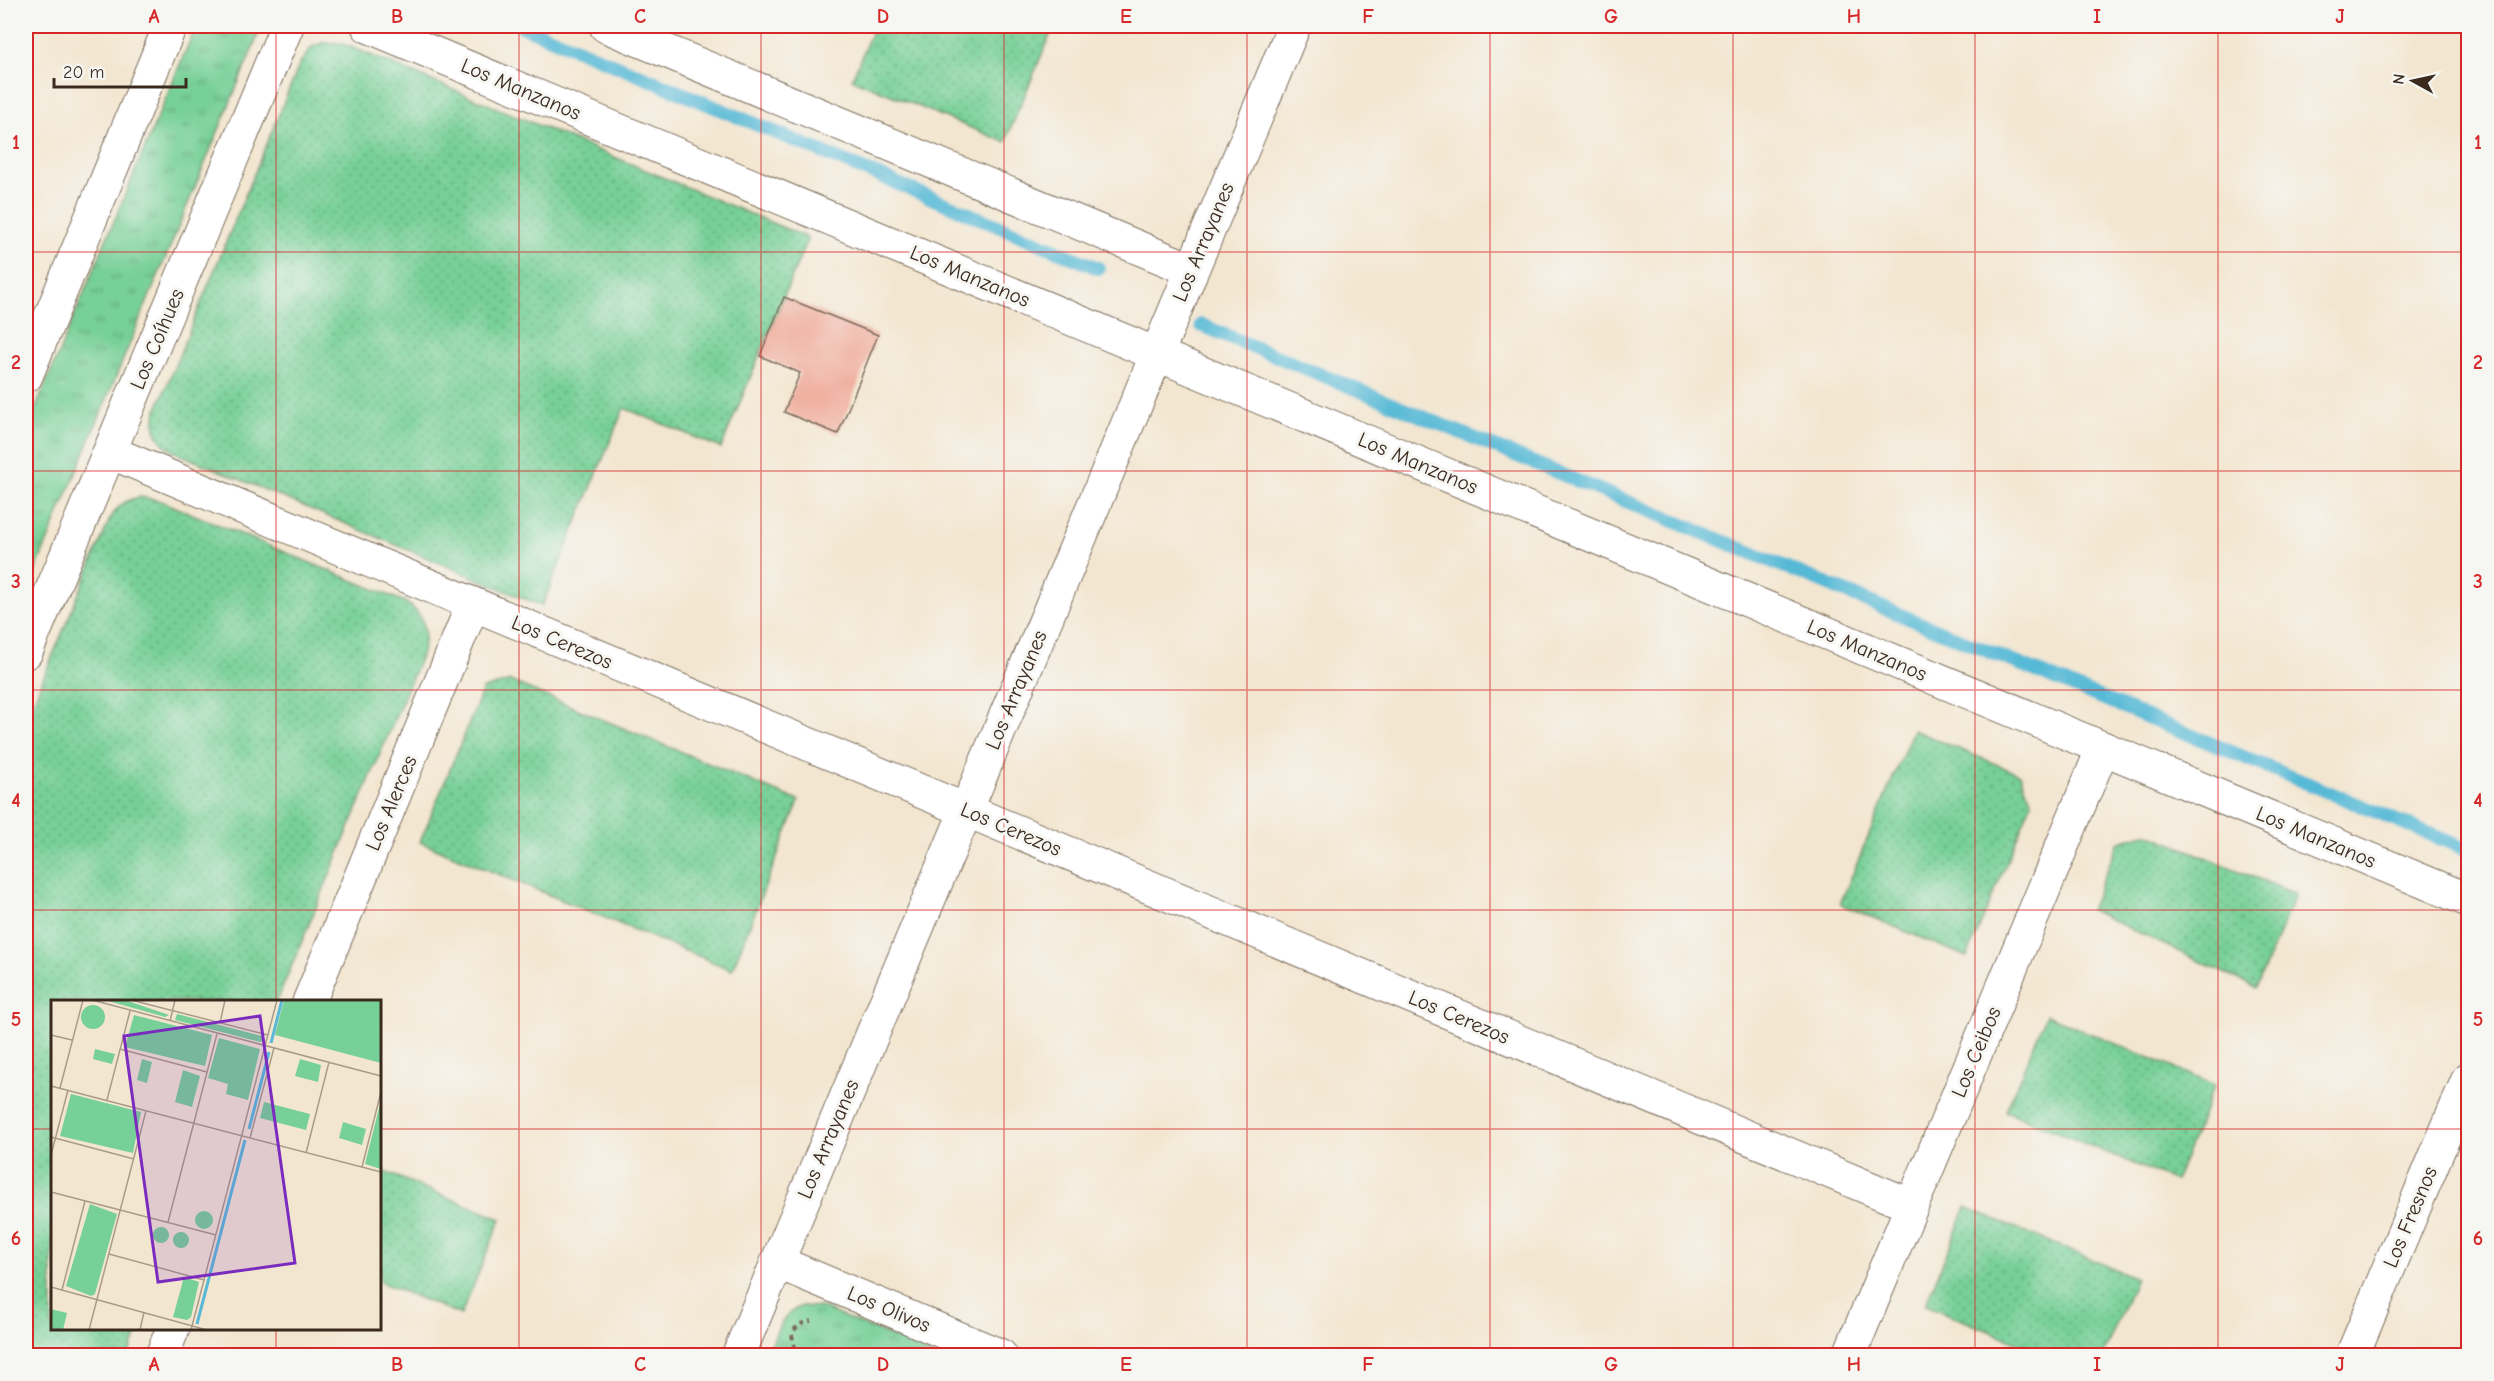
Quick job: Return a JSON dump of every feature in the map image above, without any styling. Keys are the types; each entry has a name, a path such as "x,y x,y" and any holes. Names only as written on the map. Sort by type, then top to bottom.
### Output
{"street":[{"path":"26,376 170,26"},
{"name":"Los Coíhues","path":"26,652 287,26"},
{"name":"Los Manzanos","path":"368,26 2469,900"},
{"path":"606,26 1192,270"},
{"name":"Los Arrayanes","path":"738,1356 1294,26"},
{"name":"Los Cerezos","path":"110,452 1912,1206"},
{"name":"Los Alerces","path":"310,1000 473,604"},
{"name":"Los Ceibos","path":"1849,1356 2103,748"},
{"name":"Los Fresnos","path":"2352,1356 2469,1079"},
{"name":"Los Olivos","path":"777,1262 1001,1356"},
{"path":"162,1356 173,1330"}],"path":[{"path":"787,1345 800,1324 812,1320 819,1321"},
{"path":"792,1335 797,1356"}],"green space":[{"path":"196,26 259,26 259,33 26,593 26,431"},
{"path":"874,26 1054,26 1005,142 852,79"},
{"path":"322,43 339,43 349,46 808,238 721,448 624,408 542,606 179,454 166,446 157,436 155,417 157,409 300,63 312,47"},
{"path":"141,497 161,501 405,602 422,619 425,639 421,656 277,1000 51,1000 51,1330 140,1330 128,1355 26,1355 26,719 110,519 122,504"},
{"path":"510,681 799,801 732,970 420,842 483,689"},
{"path":"1913,730 2020,774 2032,802 1967,957 1840,904"},
{"path":"2146,833 2296,894 2256,988 2090,910 2118,843"},
{"path":"2046,1015 2215,1085 2175,1181 2006,1111"},
{"path":"381,1170 501,1219 461,1315 381,1282"},
{"path":"1966,1207 2136,1278 2103,1355 2048,1355 1925,1305"},
{"path":"802,1306 820,1307 935,1355 767,1355 784,1320"}],"building":[{"path":"784,297 878,335 838,434 784,412 800,373 760,356"}],"waterway":[{"path":"522,26 1098,268"},
{"path":"1201,325 2468,850"}]}
